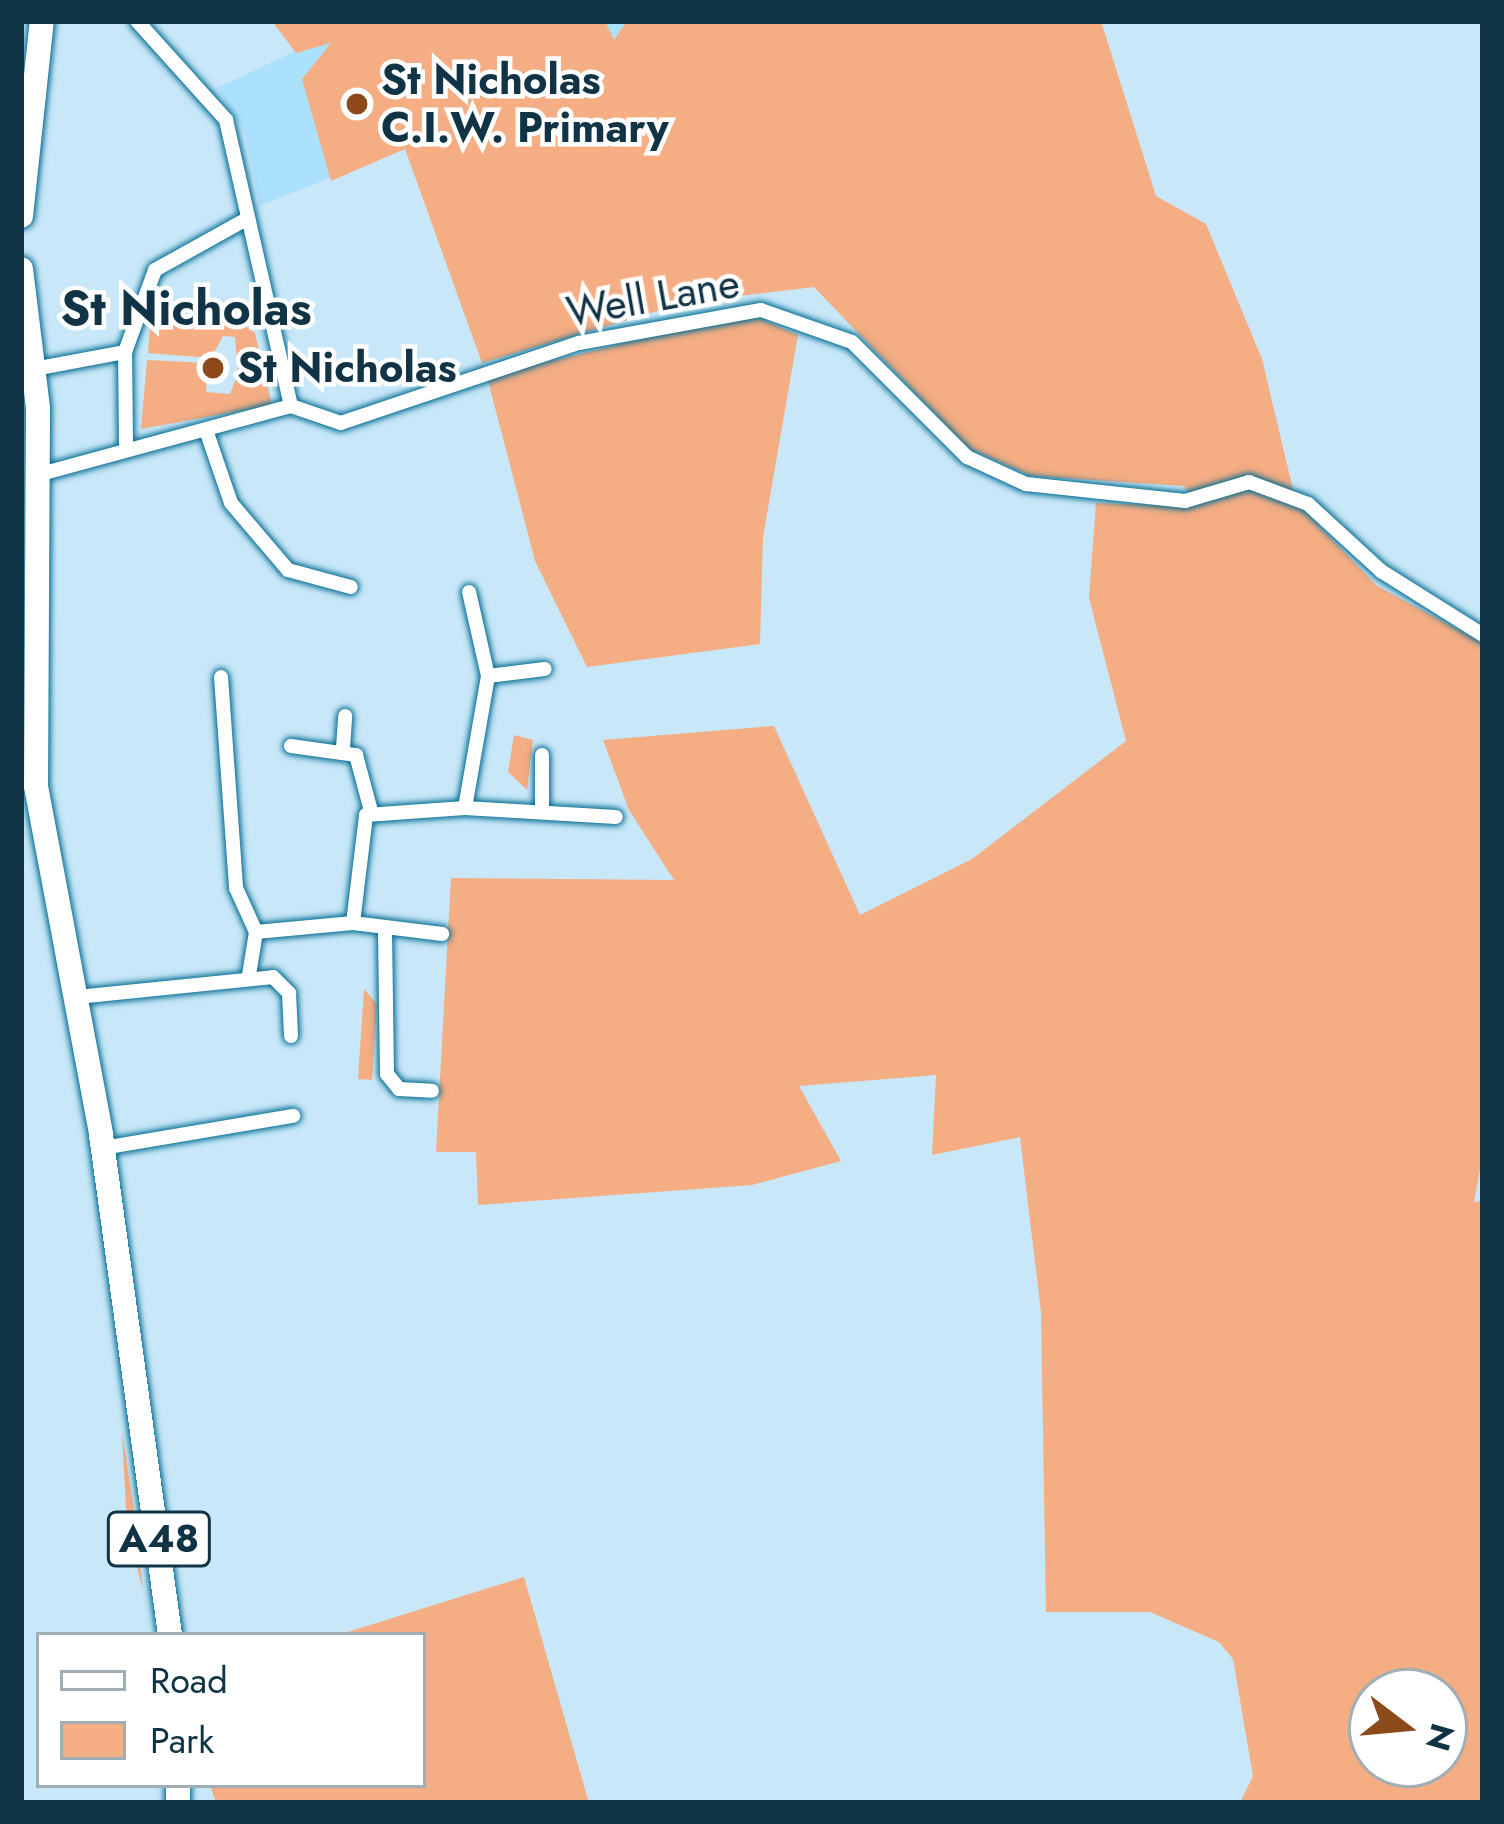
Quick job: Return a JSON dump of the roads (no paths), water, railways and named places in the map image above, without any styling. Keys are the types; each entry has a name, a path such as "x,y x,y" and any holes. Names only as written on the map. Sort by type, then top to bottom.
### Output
{"main road":[{"path":"21,216 42,21"},
{"name":"A48","path":"21,269 34,369 29,408 38,476 26,568 35,773 103,1148 170,1632"}],"street":[{"path":"38,476 126,444 206,430 291,406 218,102 137,21"},
{"path":"126,444 125,352 154,269 244,220"},
{"name":"Well Lane","path":"291,406 341,423 579,343 760,310 852,342 967,457 1006,475 1185,501 1249,482 1308,504 1381,571 1483,635"},
{"path":"34,369 125,352"},
{"path":"206,430 231,503 288,570 351,587"},
{"path":"465,808 488,676 469,592"},
{"path":"488,676 545,669"},
{"path":"221,677 236,888 256,932 249,975"},
{"path":"343,748 345,716"},
{"path":"291,746 343,748 360,761 371,811 353,923"},
{"path":"542,755 542,808"},
{"path":"371,811 542,808 616,817"},
{"path":"256,932 353,923 385,931 442,934"},
{"path":"385,931 387,1074 399,1088 432,1091"},
{"path":"77,997 249,975 283,982 291,1036"},
{"path":"103,1148 293,1116"}],"place":[{"name":"St Nicholas C.I.W. Primary","path":"357,104"},
{"name":"St Nicholas","path":"213,368"}],"district":[{"name":"St Nicholas","path":"186,309"}]}
